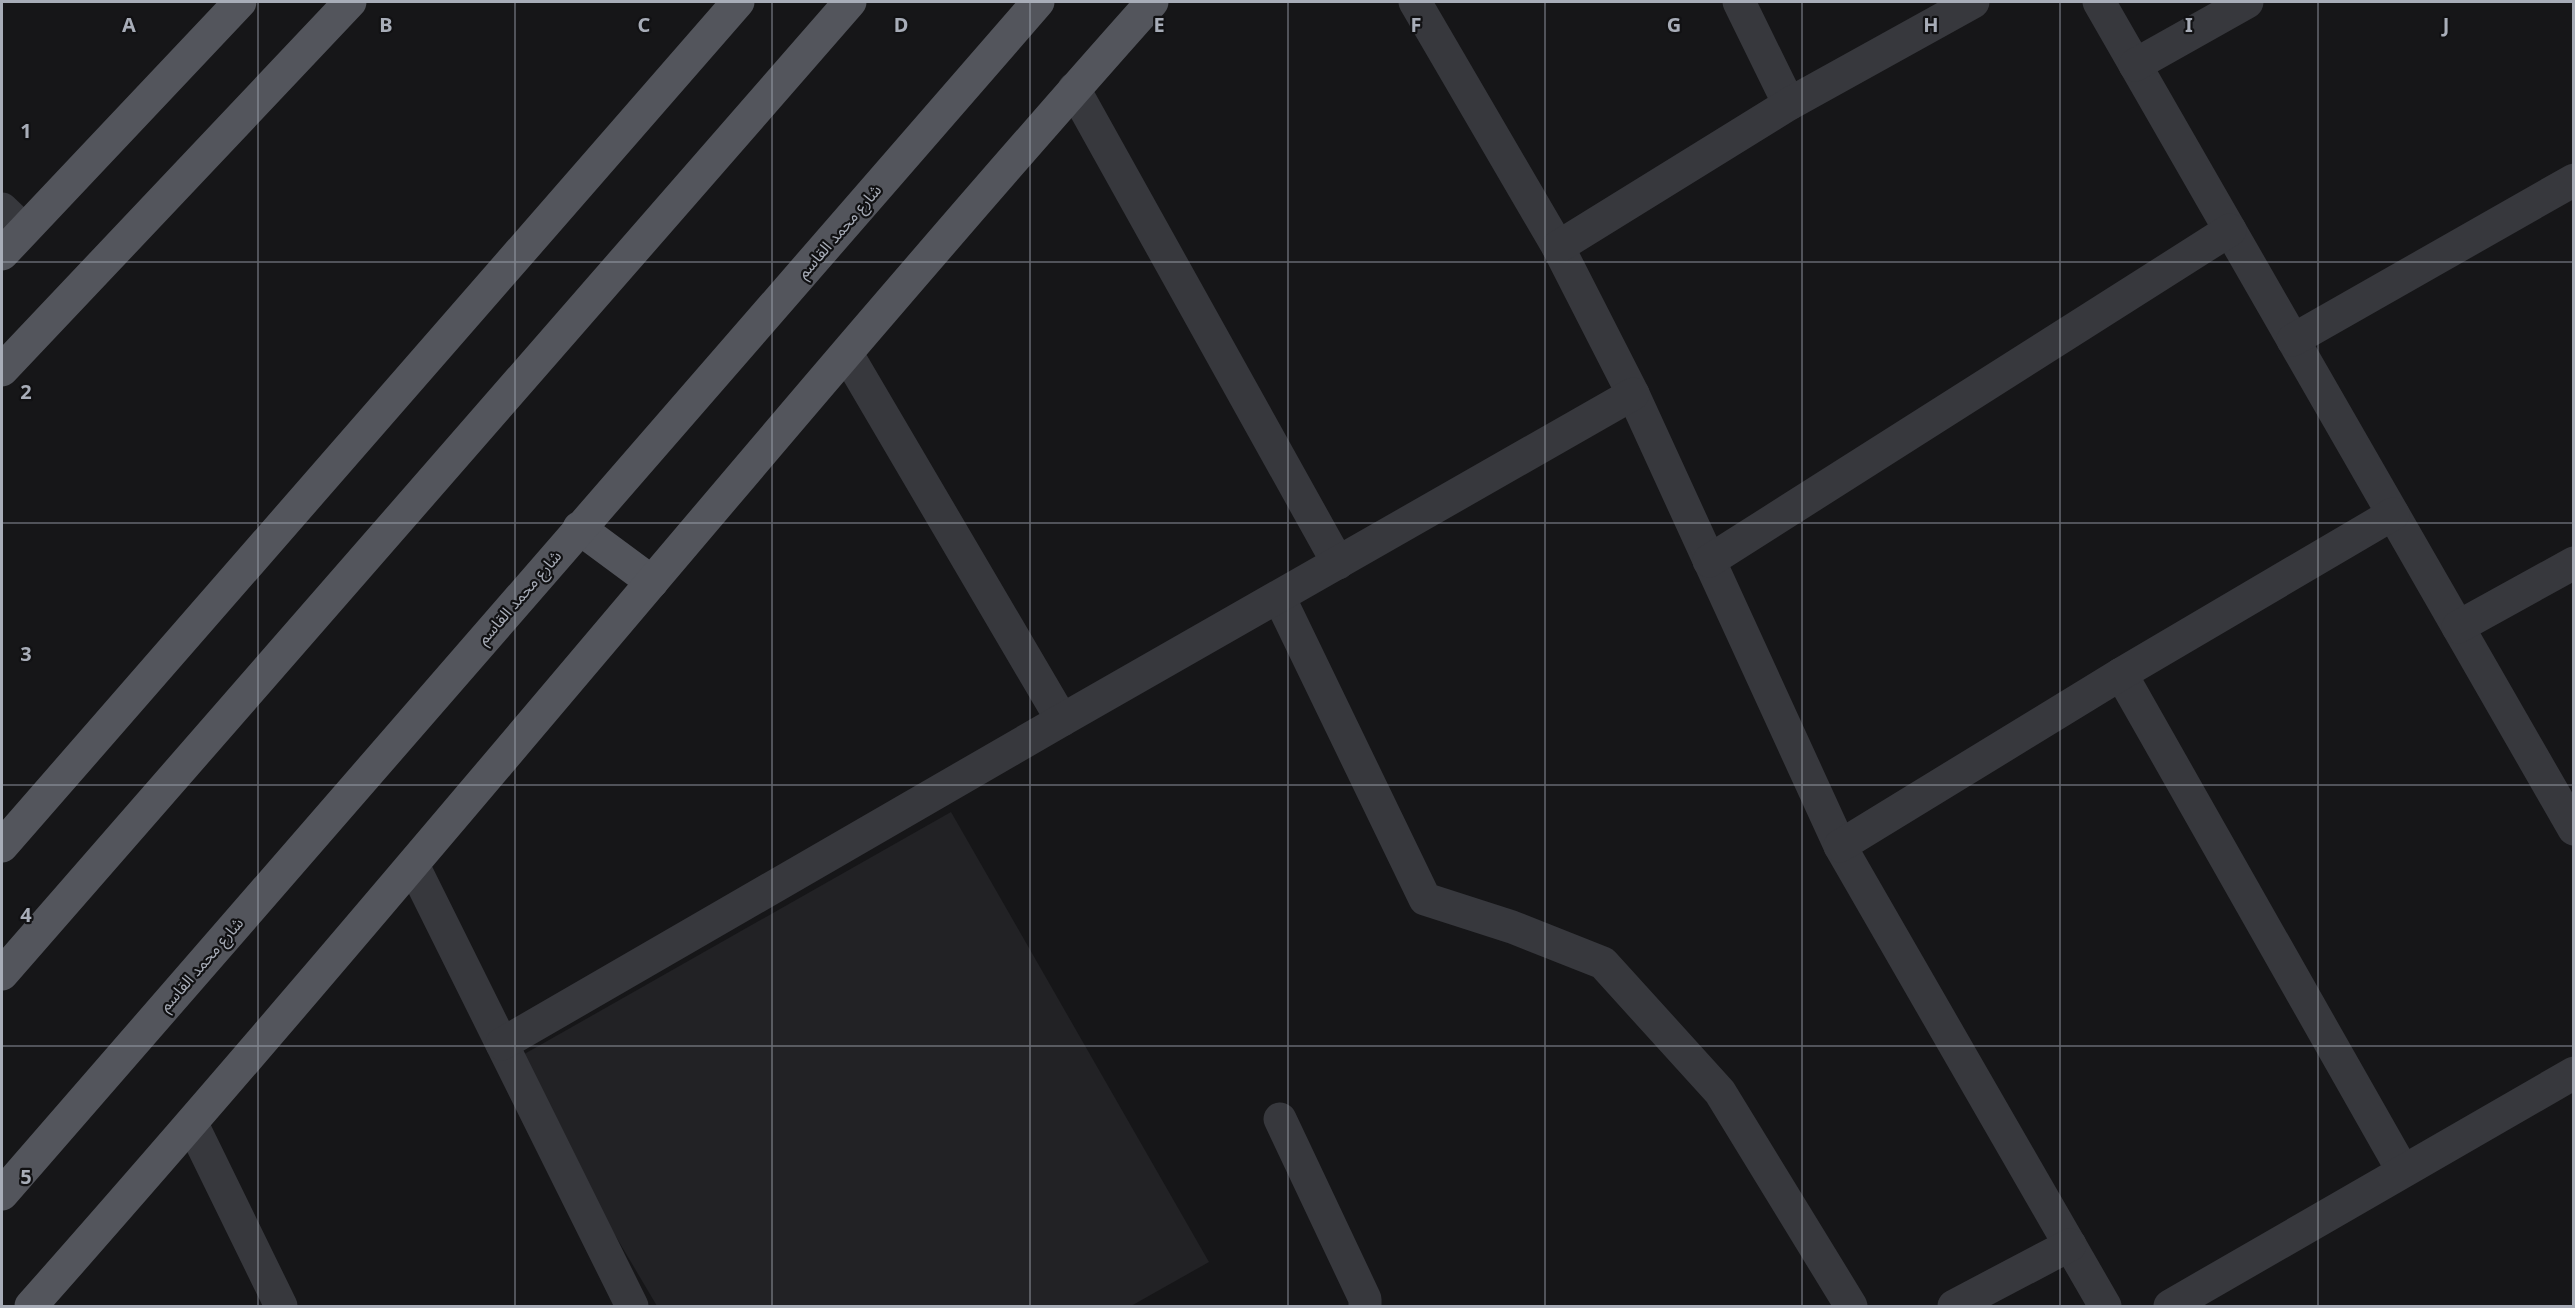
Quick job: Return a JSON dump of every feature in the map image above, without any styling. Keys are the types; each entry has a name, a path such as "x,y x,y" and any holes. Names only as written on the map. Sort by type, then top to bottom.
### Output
{"main road":[{"path":"2,370 350,2"},
{"path":"2,846 738,2"},
{"path":"2,974 850,2"},
{"name":"شارع محمد القاسم","path":"2,1194 1038,2"},
{"path":"31,1306 192,1124 847,354 1074,89 1152,2"},
{"path":"2,254 13,219 233,4"},
{"path":"579,528 652,582"}],"street":[{"path":"1414,2 1558,247 1633,394 1840,846 2105,1306"},
{"path":"1739,2 1789,104"},
{"path":"1558,247 1789,104 1973,2"},
{"path":"2099,2 2574,829"},
{"path":"2135,65 2247,2"},
{"path":"1074,89 1338,563"},
{"path":"2293,340 2574,180"},
{"path":"1709,561 2230,230"},
{"path":"847,354 1062,720"},
{"path":"502,1044 1062,720 1633,394"},
{"path":"1840,846 2121,674 2393,514"},
{"path":"2458,627 2574,563"},
{"path":"1279,597 1425,899 1512,927 1603,963 1720,1092 1851,1306"},
{"path":"2121,674 2403,1171"},
{"path":"413,865 632,1306"},
{"path":"2170,1306 2574,1073"},
{"path":"1280,1119 1365,1299 1365,1306"},
{"path":"192,1124 280,1306"},
{"path":"1954,1306 2070,1245"}],"shaded area":[{"path":"951,812 1209,1262 1131,1306 657,1306 512,1061"}]}
